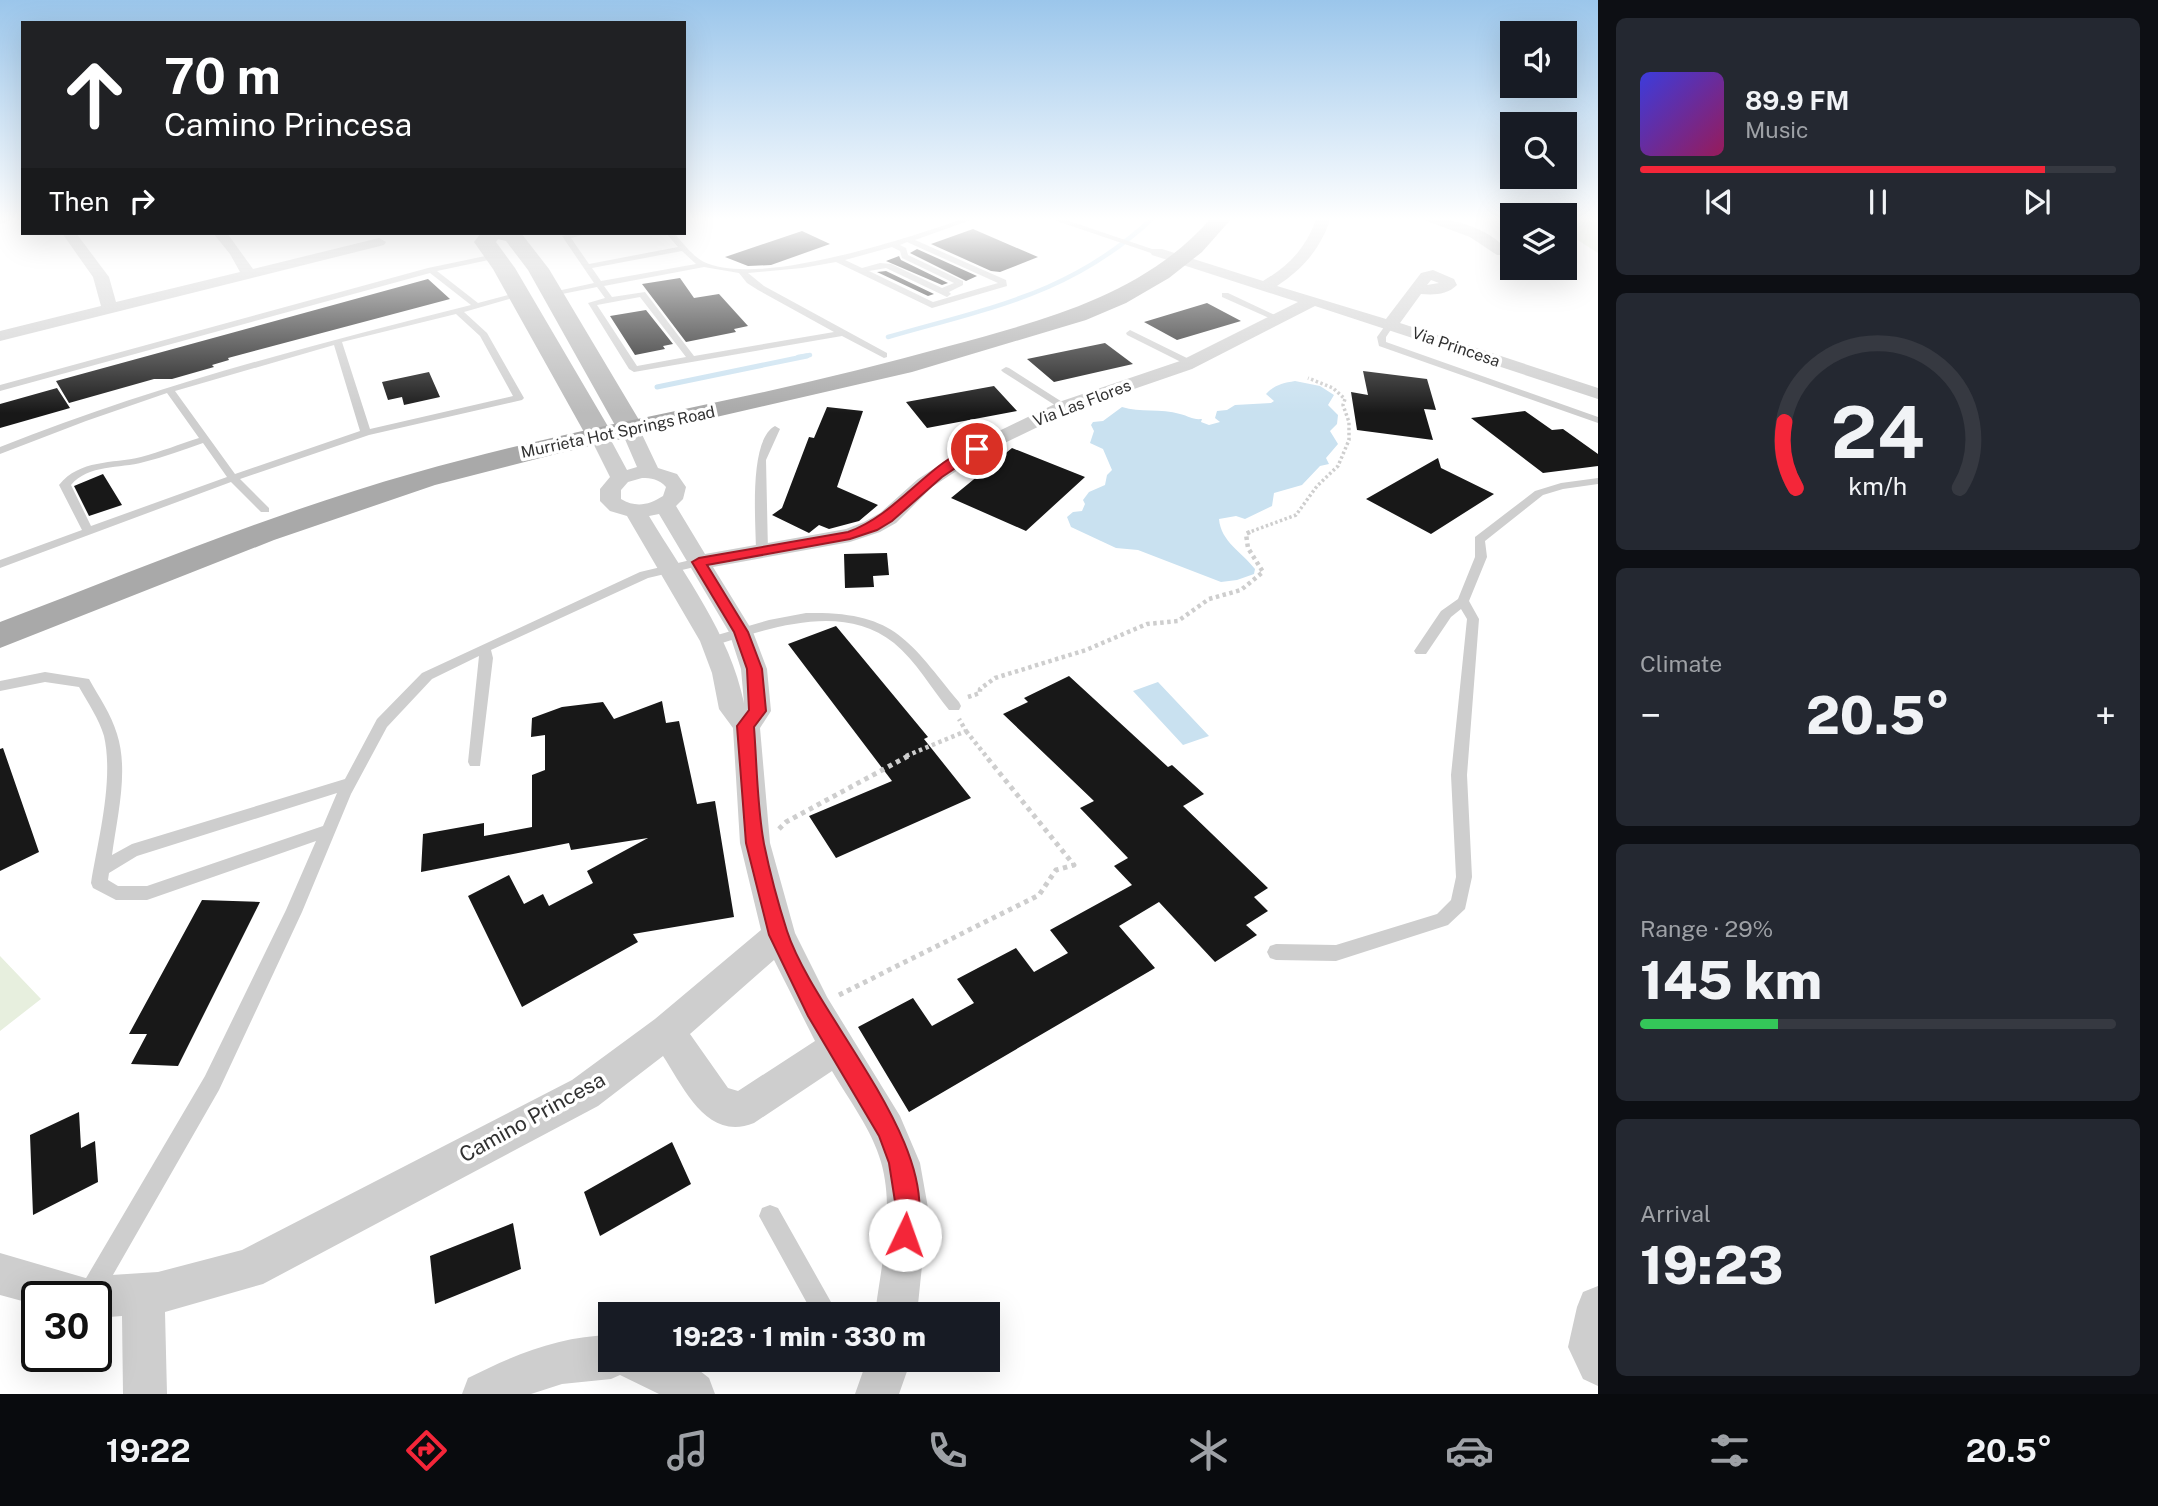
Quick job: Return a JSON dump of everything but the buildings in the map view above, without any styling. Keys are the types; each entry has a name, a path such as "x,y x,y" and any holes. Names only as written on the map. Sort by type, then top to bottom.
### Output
{"main road":[{"path":"512,282 595,428"},
{"path":"529,282 534,288 552,293"},
{"path":"545,282 626,422"},
{"name":"Murrieta Hot Springs Road","path":"626,422 884,355 1040,309 1106,282"},
{"name":"Murrieta Hot Springs Road","path":"0,611 265,510 420,461 892,371 1046,325 1104,304 1138,288 1143,282"},
{"name":"Murrieta Hot Springs Road","path":"0,636 346,503 595,428"}],"street":[{"path":"102,282 110,309"},
{"path":"0,336 220,282"},
{"name":"Via Princesa","path":"1263,282 1296,297 1314,300 1598,394"},
{"path":"1390,325 1417,289"},
{"name":"Via Las Flores","path":"699,562 850,535 872,527 888,518 950,465 1065,407 1189,363 1314,300"},
{"path":"626,422 650,472"},
{"path":"595,428 621,478"},
{"path":"650,472 668,477 677,487 672,499 665,505 635,511 616,506 611,501 610,489 621,478 650,472"},
{"path":"665,505 741,632 754,669 758,711 746,726"},
{"path":"635,511 712,641 725,673 732,709 746,726 755,843 779,935 837,1047 887,1129 901,1163 908,1208 897,1302"},
{"name":"Camino Princesa","path":"112,1296 143,1294 248,1269 585,1093 667,1031 779,935"},
{"path":"667,1031 717,1104 741,1110 837,1047"},
{"path":"0,1274 25,1281"},
{"path":"143,1294 145,1394"},
{"path":"1598,1307 1590,1347 1598,1364"},
{"path":"484,1394 512,1378 590,1356 598,1356"},
{"path":"663,1372 693,1394"},
{"path":"877,1394 885,1372"}],"lane":[{"path":"0,388 387,282"},
{"path":"447,282 475,304"},
{"path":"552,293 603,282"},
{"path":"752,282 884,355"},
{"path":"884,282 932,305 1004,284 1003,282"},
{"path":"922,282 956,298"},
{"path":"941,291 952,289 960,283 958,282"},
{"path":"597,283 610,300"},
{"path":"691,358 642,294 592,303 634,369 842,333"},
{"path":"0,451 49,430 170,390 337,341 519,295"},
{"path":"1225,295 1279,319"},
{"path":"0,564 233,478 366,433 519,398 484,335 457,310"},
{"path":"1390,325 1381,337 1382,344 1598,420"},
{"path":"1130,334 1189,363"},
{"path":"337,341 366,433"},
{"path":"1006,370 1065,407"},
{"path":"1534,398 1551,379"},
{"path":"170,390 233,478 265,510"},
{"path":"762,552 761,460 775,429"},
{"path":"88,531 65,485 70,477 89,469 141,460 205,439"},
{"path":"1421,651 1447,614 1463,601 1481,557 1479,540 1539,493 1561,486 1598,481"},
{"path":"97,1281 212,1083 294,912 350,783 382,723 427,676 596,595 644,575 699,562"},
{"path":"1276,952 1336,953 1442,920 1459,904 1464,877 1459,775 1473,619 1463,601"},
{"path":"712,641 809,615 842,617 883,629 902,643 954,706"},
{"path":"475,762 486,657 484,648"},
{"path":"0,686 45,677 84,684 103,715 111,738 114,763 99,883 116,894 147,893 329,830"},
{"path":"101,869 132,851 350,783"},
{"path":"769,1216 819,1302"}],"path":[{"path":"835,992 838,996 1039,895 1056,870 1074,865 966,731 954,706 965,698 979,694 980,690 995,678 1086,650 1147,624 1178,621 1209,599 1241,590 1262,575 1263,572 1246,544 1246,534 1255,527 1295,515 1310,499 1312,490 1343,459 1349,440 1349,412 1343,405 1345,399 1342,393 1337,388 1308,378"},
{"path":"778,838 779,830 786,822 904,757 966,731"}],"green space":[{"path":"0,956 41,999 0,1031"}],"water":[{"path":"1295,381 1320,386 1334,395 1328,405 1338,415 1337,424 1330,431 1338,444 1326,458 1329,464 1320,466 1302,485 1274,493 1272,506 1245,519 1236,516 1219,519 1224,534 1255,569 1254,574 1221,582 1138,550 1116,548 1071,527 1067,517 1073,512 1082,511 1085,504 1083,500 1089,492 1105,485 1107,475 1112,470 1103,449 1090,443 1094,431 1091,425 1093,422 1103,421 1122,407 1173,412 1202,419 1201,422 1209,425 1220,422 1215,418 1217,411 1227,410 1235,405 1271,403 1274,401 1266,394 1269,391"},
{"path":"1158,682 1209,736 1183,745 1133,691"}],"waterway":[{"path":"888,337 996,306 1059,282"},
{"path":"798,357 810,355"},
{"path":"657,387 807,356"}],"route":[{"path":"905,1235 908,1208 901,1163 887,1129 815,1009 779,935 755,843 746,726 758,711 754,669 741,632 699,562 850,535 872,527 888,518 937,474 977,449"}]}
